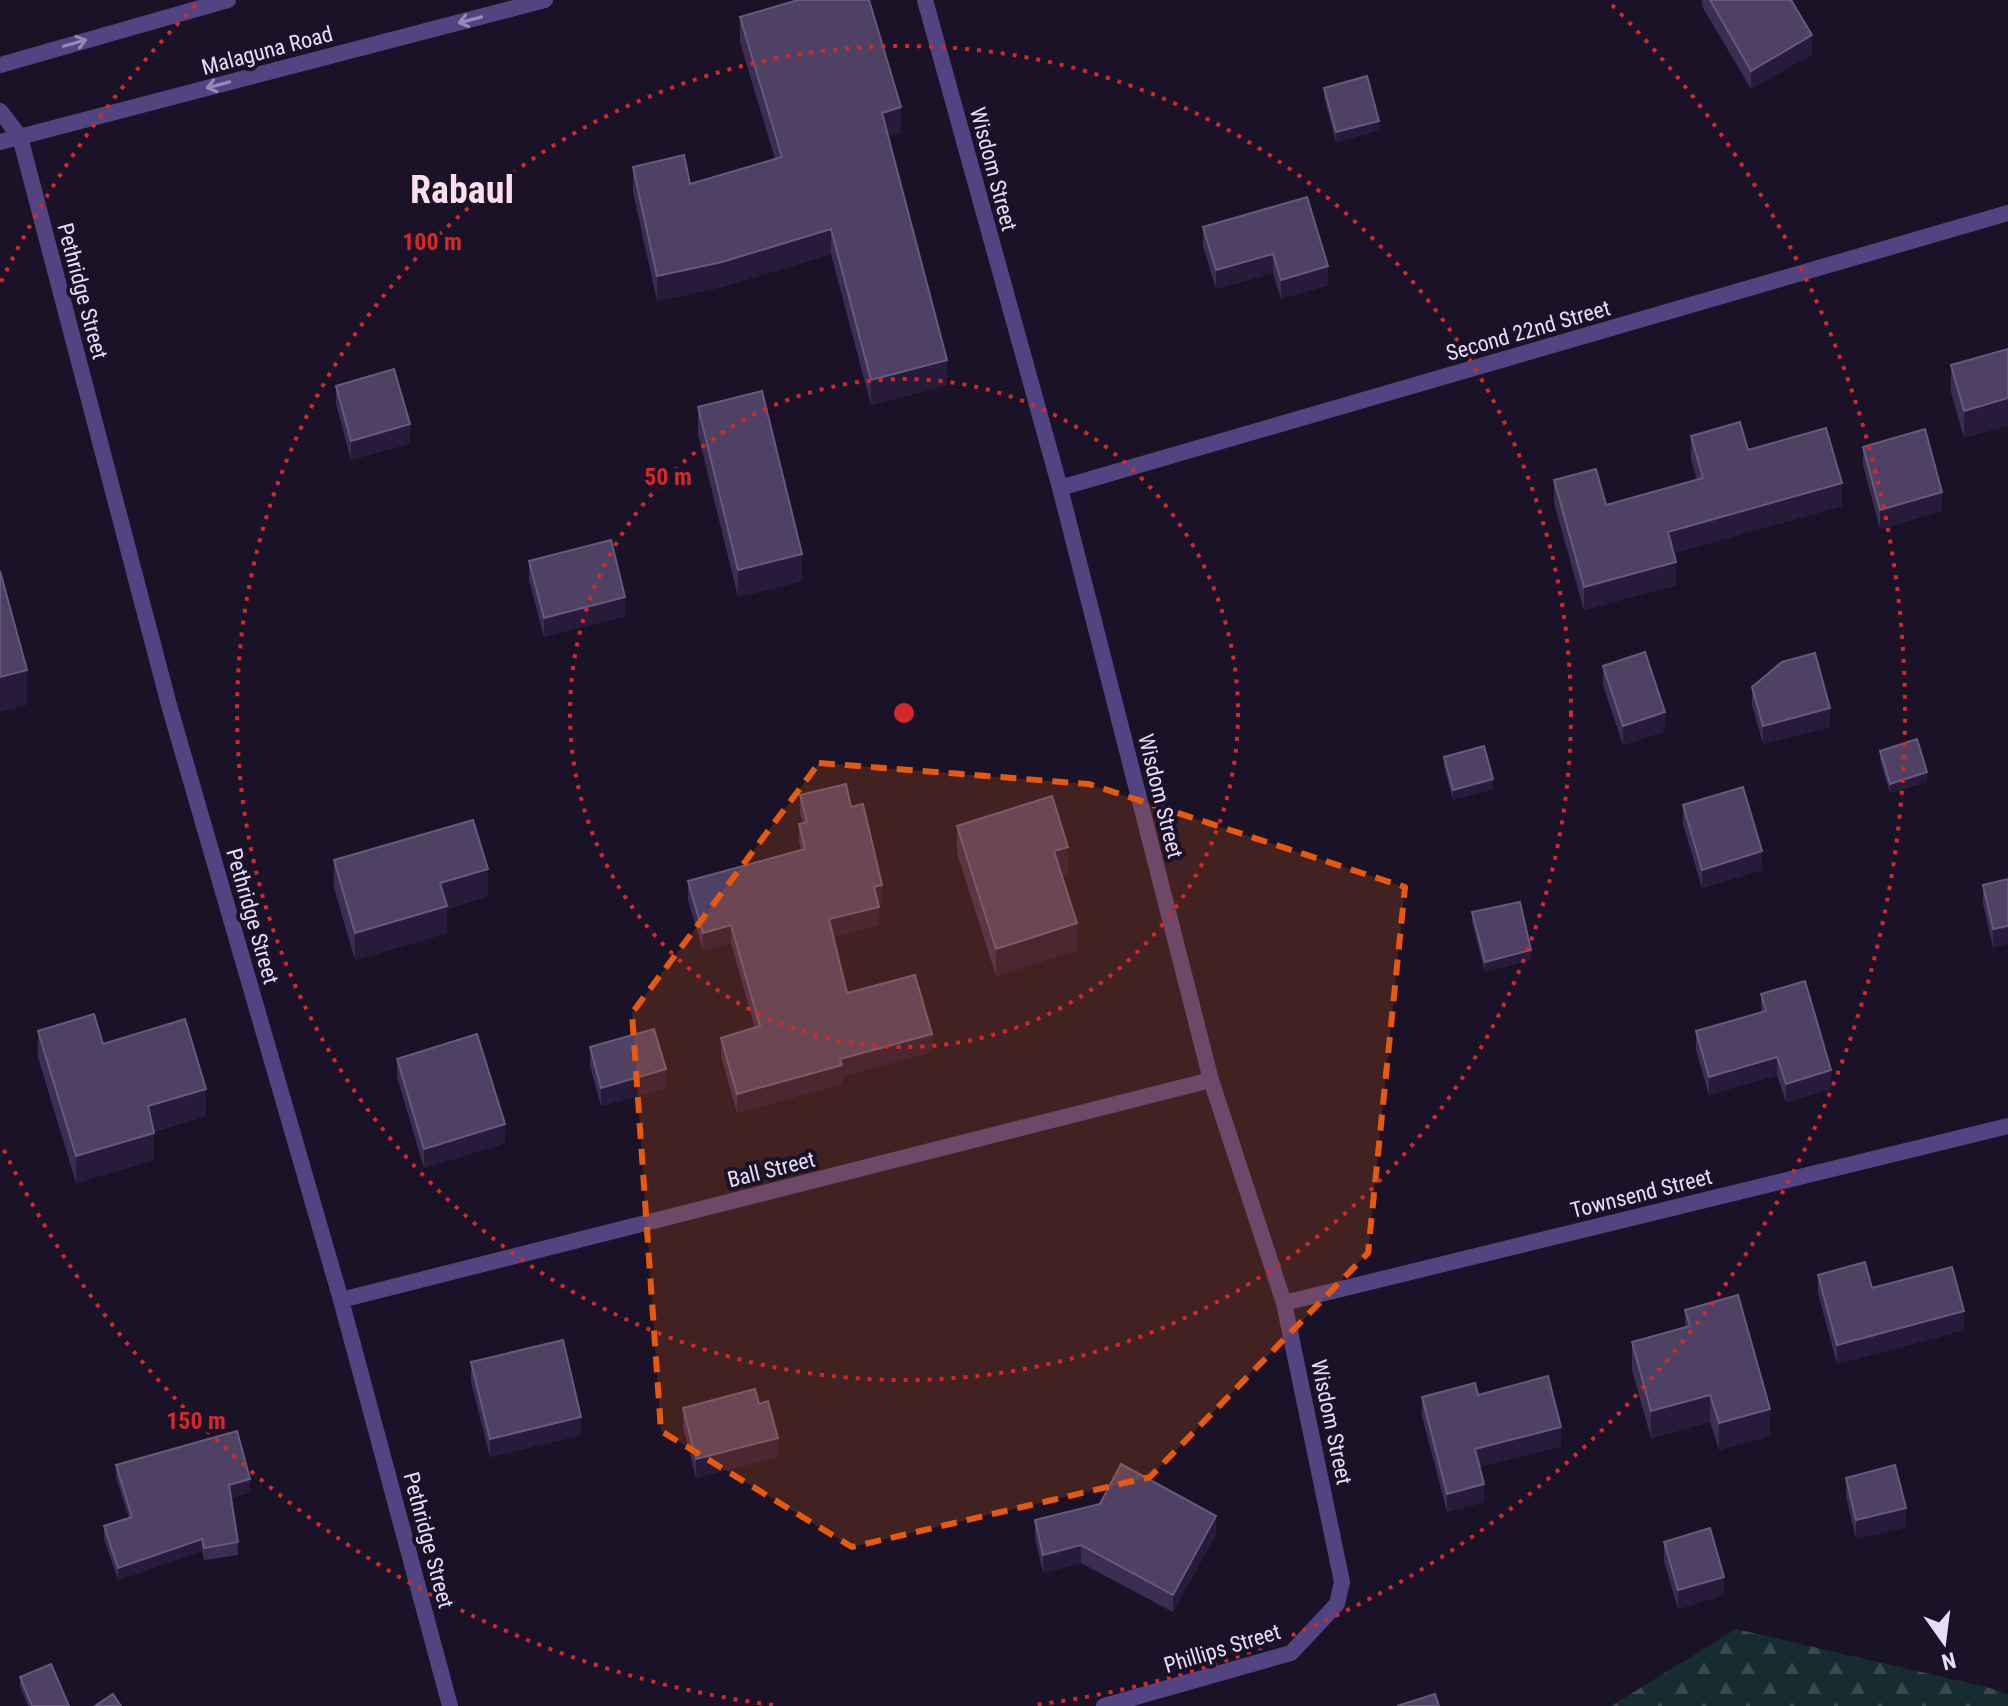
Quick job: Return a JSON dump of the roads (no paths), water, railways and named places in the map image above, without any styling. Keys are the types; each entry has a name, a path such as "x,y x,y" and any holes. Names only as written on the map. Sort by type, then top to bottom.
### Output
{"street":[{"path":"0,65 228,0"},
{"name":"Malaguna Road","path":"0,142 545,0"},
{"name":"Wisdom Street","path":"925,0 1060,488 1211,1080 1284,1303 1338,1557 1342,1582 1337,1604"},
{"path":"0,111 20,137"},
{"name":"Pethridge Street","path":"20,137 165,690 341,1300 450,1706"},
{"name":"Second 22nd Street","path":"1060,488 2008,213"},
{"name":"Ball Street","path":"341,1300 1211,1080"},
{"name":"Townsend Street","path":"1284,1303 2008,1126"},
{"name":"Phillips Street","path":"1104,1706 1291,1653 1337,1604"}],"district":[{"name":"Rabaul","path":"462,190"}]}
